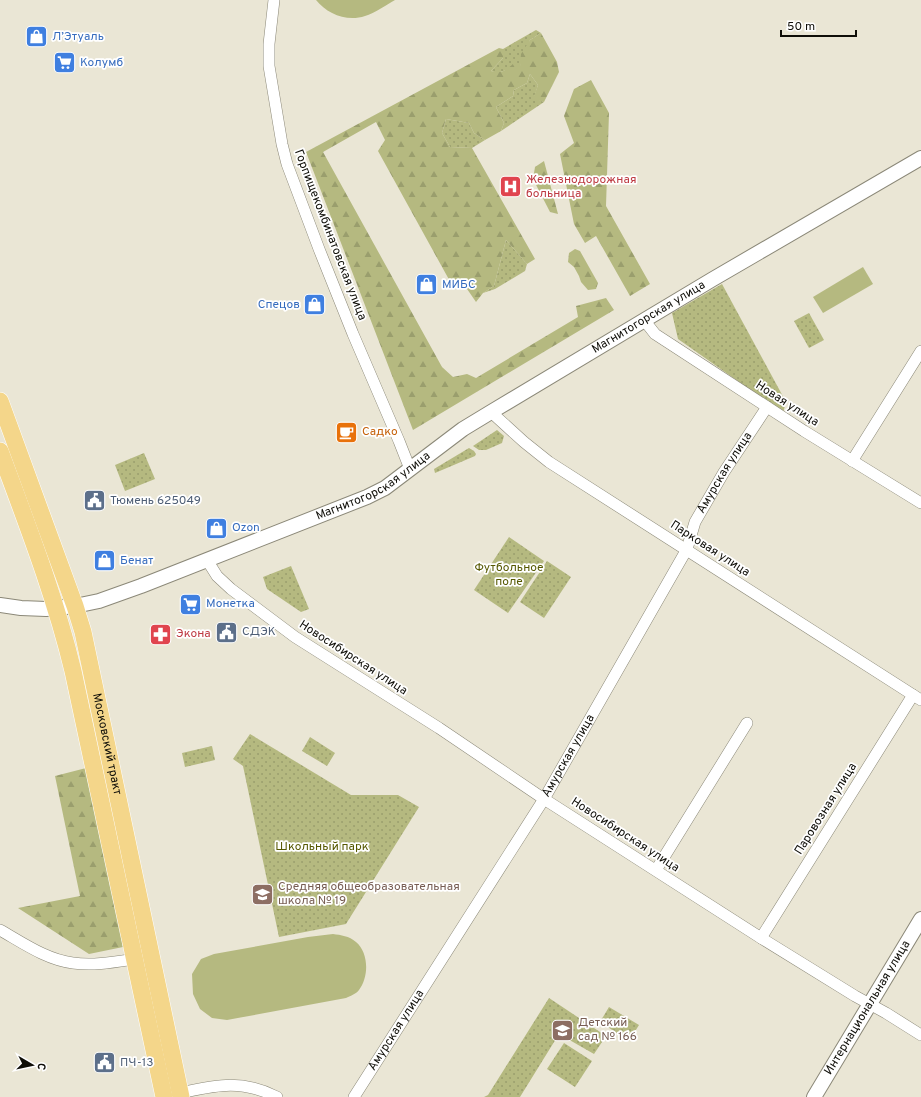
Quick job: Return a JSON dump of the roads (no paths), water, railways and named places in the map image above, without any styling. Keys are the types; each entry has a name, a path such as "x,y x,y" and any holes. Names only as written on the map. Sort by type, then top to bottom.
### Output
{"main road":[{"name":"Московский тракт","path":"0,401 75,606 85,644 175,1096"},
{"name":"Московский тракт","path":"0,451 47,579 64,635 135,959 175,1096"}],"street":[{"name":"Горпищекомбинатовская улица","path":"274,0 269,44 269,66 282,144 288,164 353,334 410,469"},
{"name":"Магнитогорская улица","path":"1,607 56,609 99,601 367,497 385,488 462,430 491,412 712,279 921,158"},
{"name":"Новая улица","path":"644,320 655,334 767,407 921,503"},
{"path":"852,461 921,351"},
{"name":"Амурская улица","path":"354,1097 544,799 687,550 695,522 724,472 767,407"},
{"name":"Парковая улица","path":"491,412 524,442 550,462 917,697"},
{"name":"Новосибирская улица","path":"207,560 217,576 231,589 295,637 439,728 544,799 761,938 921,1035"},
{"name":"Паровозная улица","path":"761,938 917,697"},
{"path":"656,870 747,723"},
{"name":"Интернациональная улица","path":"814,1097 921,919"},
{"path":"0,930 55,959 73,963 89,964 135,959"},
{"path":"175,1096 205,1088 232,1085 253,1088 277,1097"}],"place":[{"name":"Л’Этуаль","path":"37,37"},
{"name":"Колумб","path":"64,63"},
{"name":"Железнодорожная больница","path":"510,187"},
{"name":"МИБС","path":"427,285"},
{"name":"Спецов","path":"315,305"},
{"name":"Садко","path":"346,432"},
{"name":"Тюмень 625049","path":"94,501"},
{"name":"Ozon","path":"216,528"},
{"name":"Бенат","path":"104,561"},
{"name":"Монетка","path":"191,604"},
{"name":"СДЭК","path":"226,632"},
{"name":"Экона","path":"160,634"},
{"name":"Средняя общеобразовательная школа № 19","path":"263,894"},
{"name":"Детский сад № 166","path":"563,1030"},
{"name":"ПЧ-13","path":"104,1063"}],"park label":[{"name":"Футбольное поле","path":"509,575"},
{"name":"Школьный парк","path":"322,847"}]}
